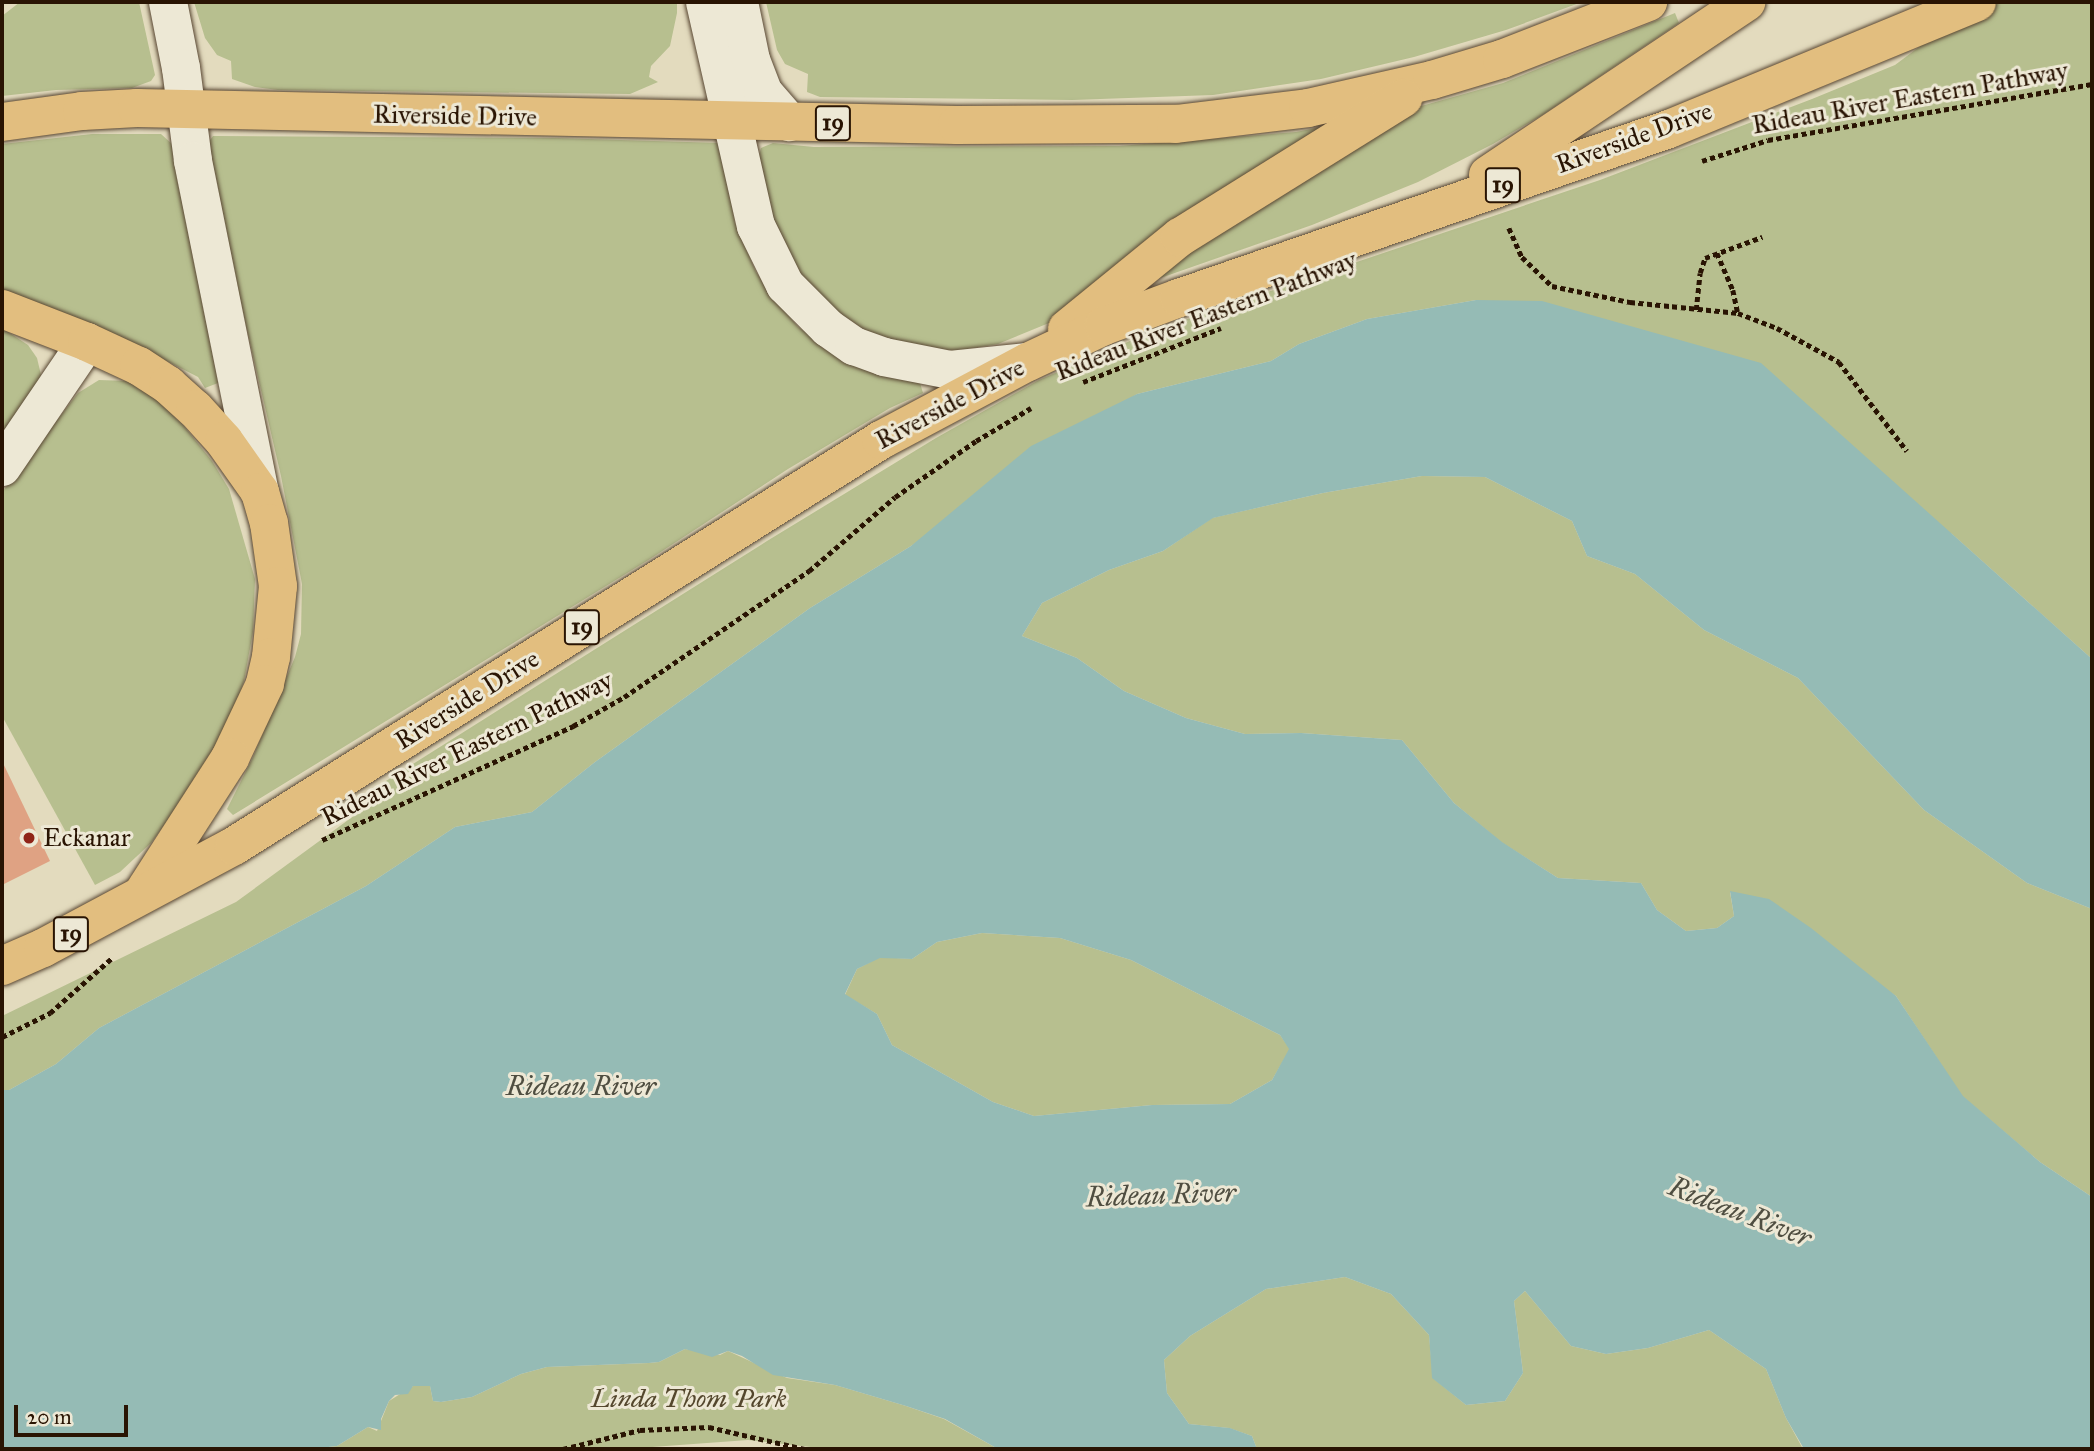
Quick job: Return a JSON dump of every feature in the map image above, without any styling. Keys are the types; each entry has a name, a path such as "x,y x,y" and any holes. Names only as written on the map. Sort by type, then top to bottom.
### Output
{"main road":[{"name":"Riverside Drive","path":"2,122 82,111 186,109 1047,126 1176,124 1308,108 1432,80 1502,59 1648,2"},
{"path":"1446,204 1745,2"},
{"name":"Riverside Drive","path":"2,966 139,898 234,846 881,440 1028,362 1104,326 1167,303 1446,204 1669,129 1977,2"},
{"path":"1028,362 1180,237 1432,80"},
{"path":"2,309 87,342 139,366 168,385 224,441 260,492 269,523 278,586 271,657 265,684 230,758 139,898"}],"lane":[{"path":"167,2 193,161 260,492"},
{"path":"705,2 756,226 769,258 785,285 828,328 854,346 931,368 950,370 1028,362"},
{"path":"739,2 751,60 763,92 789,122"},
{"path":"2,467 87,342"}],"path":[{"name":"Rideau River Eastern Pathway","path":"1701,161 1768,140 2092,84"},
{"path":"1497,232 1522,223"},
{"path":"1509,228 1522,257 1552,286 1630,302 1738,313 1777,328 1839,362 1907,451"},
{"path":"1696,310 1703,262 1717,253 1762,237"},
{"path":"1717,253 1733,290 1738,313"},
{"name":"Rideau River Eastern Pathway","path":"1076,385 1229,325"},
{"name":"Rideau River Eastern Pathway","path":"310,846 404,800 573,726 624,697 809,571 895,497 976,441 1041,402"},
{"path":"2,1037 50,1013 115,952 101,956"},
{"path":"563,1449 640,1430 709,1427 804,1449"}],"green space":[{"path":"20,2 139,2 155,75 151,81 132,88 56,90 2,96 2,16"},
{"path":"194,2 677,2 677,13 670,46 651,66 649,77 658,82 630,94 278,90 255,87 232,79 231,61 217,55 205,38"},
{"path":"766,2 1582,2 1506,30 1414,57 1321,79 1213,95 1072,100 820,97 807,92 808,74 785,64 777,50"},
{"path":"1979,2 2092,2 2092,659 1952,534 1476,300 1367,319 1299,344 1271,361 1137,394 911,546 810,608 595,762 532,812 455,827 366,886 99,1028 56,1064 9,1090 2,1090 2,1016 236,902 355,815 351,803 767,541 936,438 1039,380 1158,329 1600,180 1812,99 1895,65"},
{"path":"1675,13 1679,23 1544,114 1493,144 1418,182 1312,225 1149,282 998,344 950,352 913,347 871,334 833,310 805,280 777,242 757,164 761,148 773,143 814,147 1119,146 1296,132 1407,110 1503,83"},
{"path":"92,134 161,134 172,144 218,383 205,388 198,377 124,339 2,293 2,144"},
{"path":"213,136 555,138 720,143 735,223 756,272 776,301 798,327 832,351 920,383 923,393 890,408 788,469 650,559 233,815 227,809 253,757 295,657 301,634 302,584 281,476 216,197 206,146"},
{"path":"2,328 28,345 37,358 41,375 33,399 2,444"},
{"path":"99,380 127,381 155,398 183,425 212,461 229,489 255,579 253,632 244,681 228,726 185,797 151,843 120,872 95,885 2,716 2,492 78,393"},
{"path":"1422,476 1485,477 1572,521 1587,556 1635,574 1704,630 1798,678 1924,810 2027,883 2092,909 2092,1197 2040,1162 1962,1096 1896,996 1730,892 1734,916 1717,928 1686,931 1657,910 1641,883 1558,878 1501,842 1454,803 1402,740 1301,733 1245,734 1186,718 1124,691 1077,658 1022,636 1042,603 1109,570 1163,551 1212,518 1323,493"},
{"path":"982,933 1060,938 1131,960 1280,1035 1290,1049 1272,1080 1230,1104 1152,1105 1034,1116 993,1102 892,1045 877,1014 845,995 857,969 880,957 912,959 937,942"},
{"path":"1345,1277 1391,1294 1429,1335 1433,1378 1466,1405 1505,1401 1523,1373 1514,1301 1525,1291 1571,1346 1606,1354 1648,1348 1709,1330 1766,1369 1786,1418 1803,1449 1257,1449 1252,1436 1229,1428 1189,1424 1167,1393 1164,1360 1190,1336 1266,1289"},
{"name":"Linda Thom Park","path":"685,1349 720,1355 728,1351 787,1378 835,1385 906,1406 944,1419 998,1449 828,1449 748,1440 625,1449 311,1449 337,1446 368,1427 377,1431 389,1401 413,1386 430,1386 433,1401 441,1402 472,1397 521,1374 547,1367 659,1362"}],"water":[{"name":"Rideau River","path":"1476,300 1542,301 1761,363 2092,659 2092,909 2027,883 1924,810 1798,678 1704,630 1635,574 1587,556 1572,521 1485,477 1422,476 1323,493 1213,518 1163,551 1109,570 1042,603 1022,636 1077,658 1124,691 1186,718 1245,734 1301,733 1402,740 1454,803 1502,842 1558,878 1641,883 1657,910 1686,931 1717,928 1734,916 1730,891 1769,899 1811,928 1896,996 1963,1096 2040,1162 2092,1197 2092,1449 1804,1449 1786,1418 1766,1369 1709,1330 1648,1348 1606,1354 1571,1346 1525,1291 1514,1301 1523,1373 1505,1401 1466,1405 1432,1378 1429,1335 1391,1294 1345,1277 1266,1289 1190,1336 1164,1360 1167,1393 1189,1424 1230,1428 1252,1436 1257,1449 998,1449 945,1419 906,1406 835,1385 773,1375 742,1356 728,1351 712,1357 685,1349 659,1362 547,1367 521,1374 472,1397 441,1402 433,1401 430,1386 413,1386 408,1394 395,1395 389,1401 381,1419 381,1430 368,1427 337,1446 311,1449 2,1449 2,1090 9,1090 56,1064 99,1028 366,886 455,827 532,812 595,762 810,608 911,546 1031,446 1137,394 1271,361 1299,344 1367,319","holes":["982,933 1060,938 1131,960 1280,1035 1289,1049 1272,1080 1230,1104 1152,1105 1034,1116 993,1102 892,1045 877,1014 845,994 857,969 880,958 912,959 937,942"]}],"building":[{"path":"2,761 50,861 2,885"}],"place":[{"name":"Eckanar","path":"29,838"}]}
